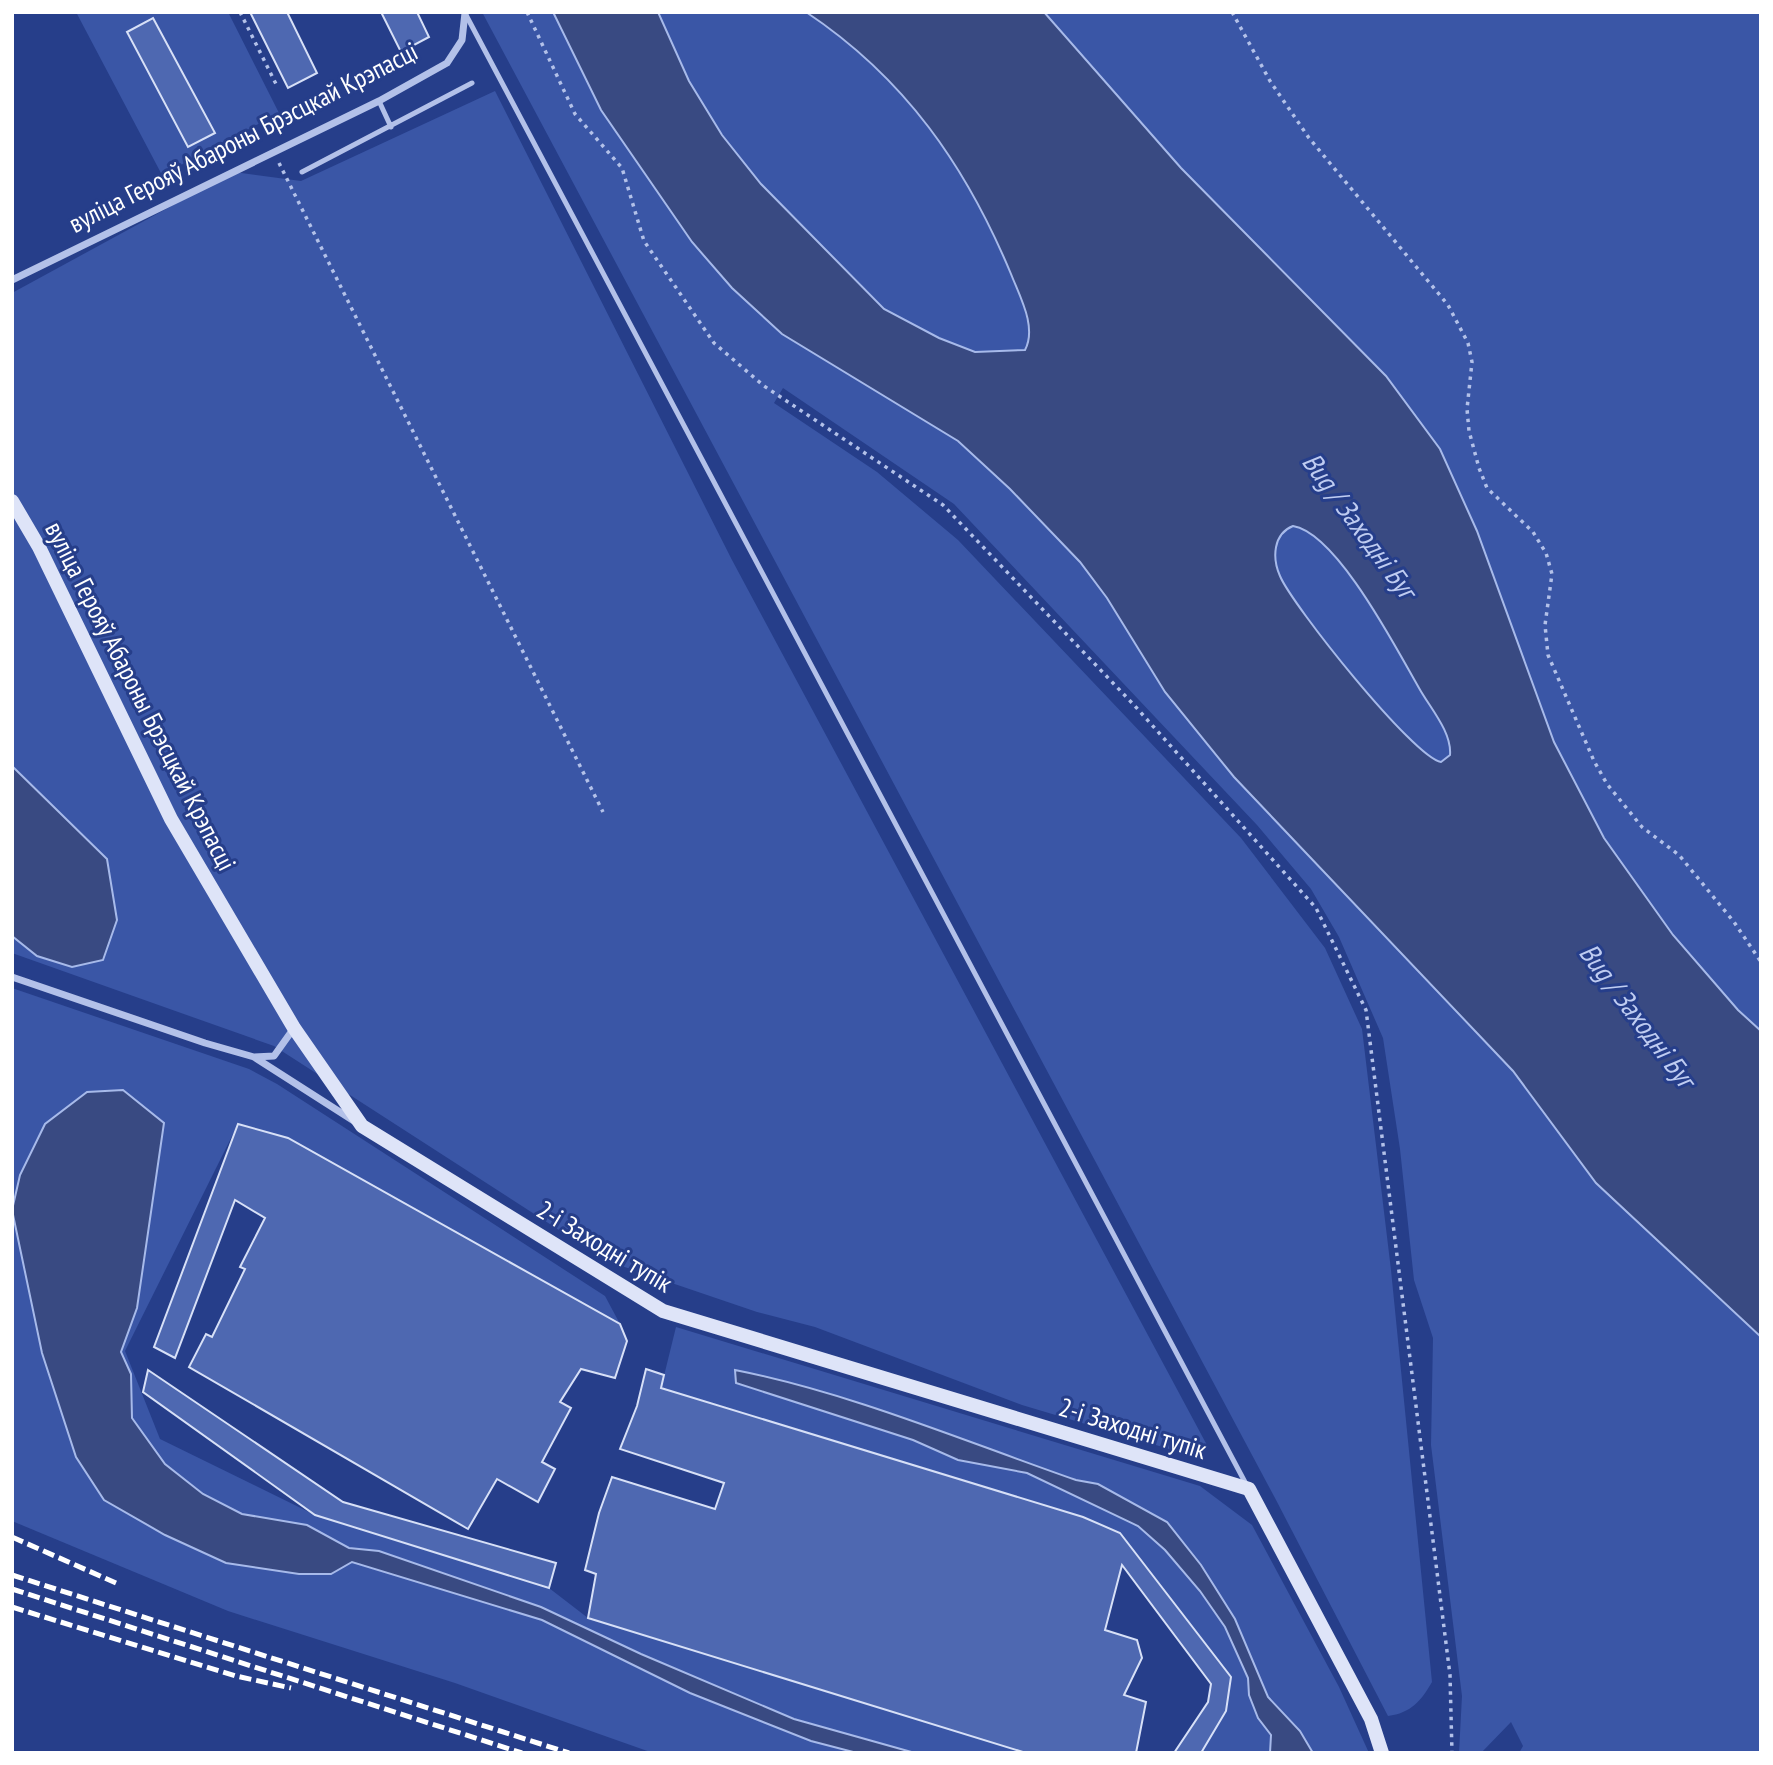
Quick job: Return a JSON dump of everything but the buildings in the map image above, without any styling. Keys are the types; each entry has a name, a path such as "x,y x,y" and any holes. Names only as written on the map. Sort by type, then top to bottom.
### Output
{"main road":[{"name":"вуліца Герояў Абароны Брэсцкай Крэпасці","path":"12,501 39,547 170,819 294,1028 362,1126"},
{"name":"2-і Заходні тупік","path":"362,1126 663,1311 1249,1489"},
{"path":"1249,1489 1371,1719 1382,1753"}],"street":[{"name":"вуліца Герояў Абароны Брэсцкай Крэпасці","path":"12,280 379,101 447,63 462,40 465,12"},
{"name":"2-і Заходні тупік","path":"12,977 254,1057 362,1126"},
{"path":"254,1057 274,1056 294,1028"}],"lane":[{"path":"465,12 1249,1489"},
{"path":"302,172 472,83"},
{"path":"379,101 391,127"}],"path":[{"path":"240,12 278,88"},
{"path":"527,12 575,114 622,168 644,241 713,343 764,386 943,505 1134,705 1316,908 1366,1010 1450,1675 1452,1753"},
{"path":"1232,12 1270,80 1309,138 1448,305 1468,343 1472,362 1467,409 1469,431 1479,468 1488,488 1533,532 1546,553 1552,574 1545,625 1548,655 1594,761 1607,784 1642,827 1679,855 1734,922 1761,962"},
{"path":"273,151 603,812"}],"shaded area":[{"path":"76,12 228,12 279,113 162,175"},
{"path":"482,12 553,12 601,110 692,242 732,288 782,334 958,441 1010,489 1080,562 1107,598 1165,692 1234,777 1513,1071 1596,1183 1761,1337 1761,1753 1519,1753 1523,1746 1511,1722 1481,1753 1459,1753 1462,1696 1431,1445 1433,1338 1414,1280 1400,1149 1383,1038 1339,937 1311,889 1257,825 954,504 783,388 774,403 877,472 958,540 1241,838 1325,948 1362,1029 1391,1270 1432,1682 1414,1705 1403,1712 1388,1716 1275,1498"},
{"path":"658,12 806,12 839,34 880,70 917,110 954,161 992,229 1023,304 1031,338 1025,350 975,352 939,338 884,309 761,184 722,135 689,81"},
{"path":"1044,12 1761,12 1761,1031 1738,1010 1673,935 1604,838 1554,742 1477,531 1440,449 1386,376 1181,168"},
{"path":"495,91 732,560 1208,1447 1196,1457 1022,1405 815,1327 757,1312 607,1261 274,1046 12,953 12,293 234,172 301,181"},
{"path":"1293,526 1310,534 1329,549 1365,595 1444,729 1450,755 1441,762 1427,754 1381,709 1329,647 1289,592 1280,576 1275,554 1281,535"},
{"path":"12,988 249,1069 277,1084 605,1296 620,1324 288,1138 238,1124 125,1351 160,1439 315,1515 549,1588 588,1618 1026,1753 653,1753 455,1683 228,1611 12,1521"},
{"path":"676,1327 1200,1486 1252,1525 1339,1687 1369,1753 1201,1753 1226,1711 1231,1677 1083,1517 661,1388"}],"water":[{"name":"Bug / Заходні Буг","path":"553,12 658,12 689,81 722,135 761,184 884,309 939,338 975,352 1025,350 1029,332 1023,302 993,234 952,161 903,95 841,38 806,12 1044,12 1181,168 1386,376 1440,449 1477,531 1554,742 1604,838 1673,935 1738,1010 1761,1031 1761,1337 1596,1183 1513,1071 1234,777 1165,692 1107,598 1080,562 1010,489 958,441 782,334 732,288 692,242 601,110","holes":["1293,526 1310,533 1328,549 1364,595 1439,720 1450,746 1450,755 1441,762 1427,754 1381,709 1329,647 1289,592 1276,562 1278,541 1281,535"]},
{"path":"12,766 107,859 117,920 103,960 72,967 37,956 12,936"},
{"path":"123,1090 164,1123 137,1308 121,1352 131,1374 132,1418 165,1464 203,1494 242,1514 307,1525 349,1548 379,1551 541,1607 641,1654 794,1719 915,1753 857,1753 811,1741 690,1693 542,1620 352,1562 331,1574 299,1574 226,1563 165,1535 104,1500 76,1457 42,1353 12,1210 20,1175 45,1124 87,1092"},
{"path":"735,1370 821,1391 1076,1480 1098,1484 1167,1522 1201,1565 1235,1619 1268,1697 1300,1731 1313,1753 1270,1753 1271,1735 1258,1718 1249,1695 1248,1678 1225,1627 1200,1591 1165,1550 1138,1526 1027,1473 958,1460 913,1440 736,1383"}],"railway":[{"path":"12,1537 116,1583"},
{"path":"12,1575 569,1753"},
{"path":"12,1589 522,1753"},
{"path":"12,1607 236,1676 291,1688"}]}
